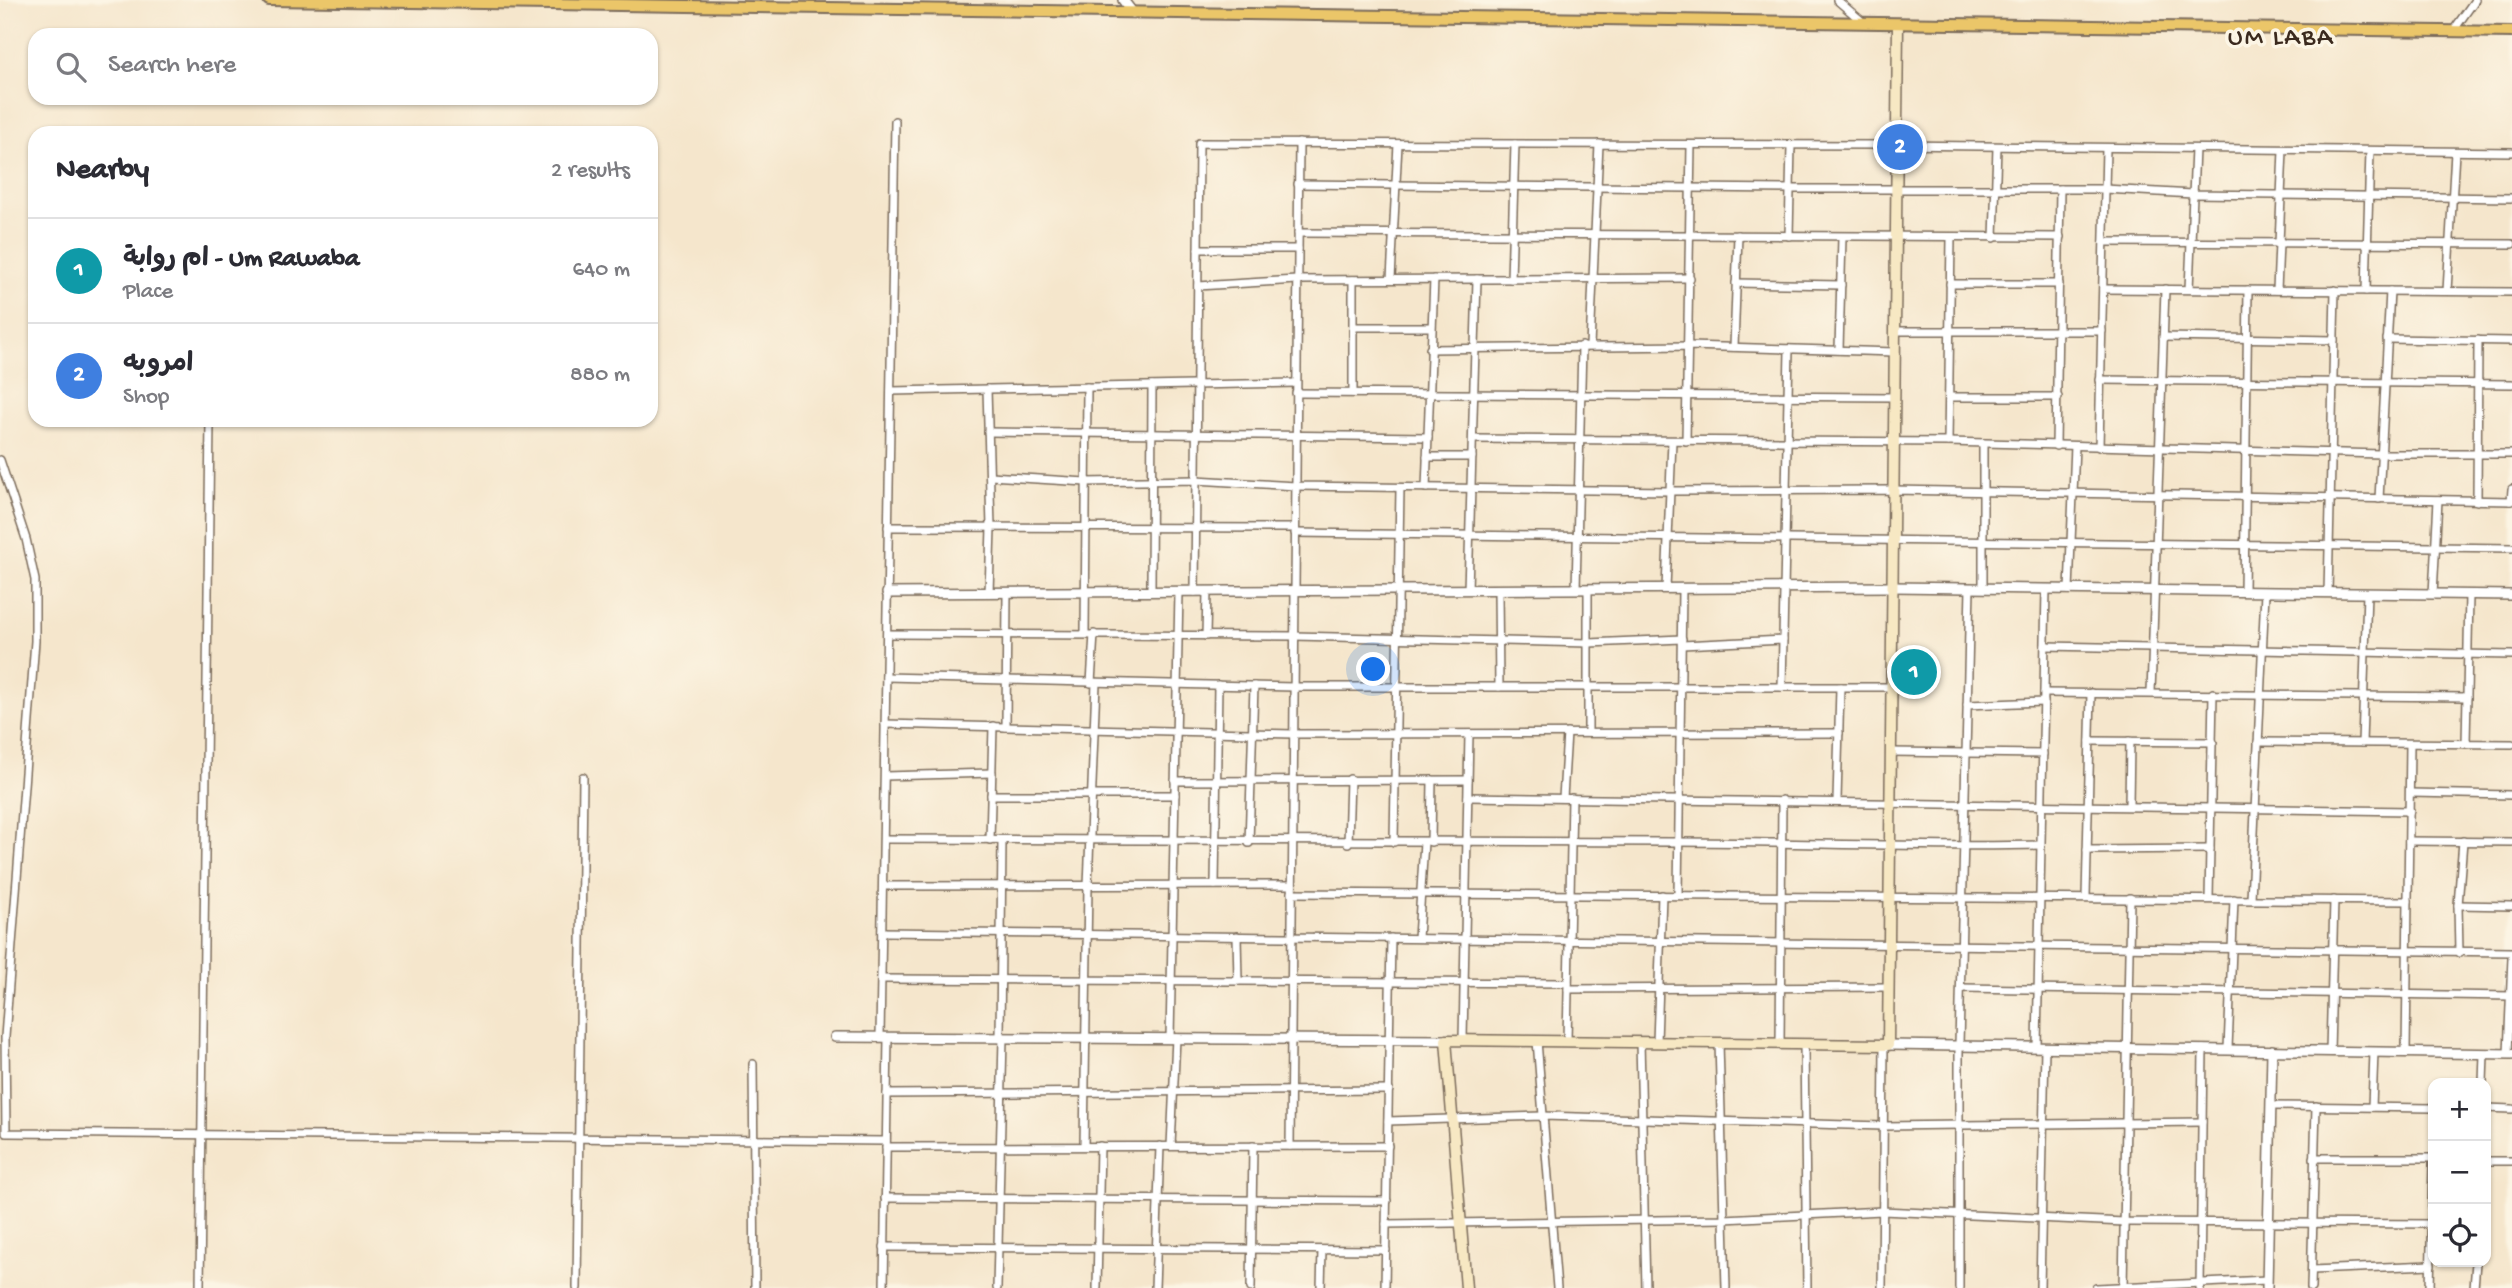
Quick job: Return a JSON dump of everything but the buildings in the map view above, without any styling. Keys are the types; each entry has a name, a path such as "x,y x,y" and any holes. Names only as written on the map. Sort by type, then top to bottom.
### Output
{"highway":[{"path":"270,0 2512,32"}],"main road":[{"path":"1466,1288 1447,1040 1886,1045 1889,987 1898,24"}],"street":[{"path":"1123,0 1133,13"},
{"path":"1837,0 1865,23"},
{"path":"2453,31 2475,0"},
{"path":"884,1288 887,1094 881,979 895,121"},
{"path":"1195,592 1199,143 1897,145 2512,152"},
{"path":"1290,1146 1299,143"},
{"path":"1391,279 1398,144"},
{"path":"1511,279 1515,144"},
{"path":"1576,589 1581,395 1593,279 1599,144"},
{"path":"1686,441 1691,145"},
{"path":"1789,236 1791,145"},
{"path":"1994,238 1997,146"},
{"path":"2099,447 2106,148"},
{"path":"2189,289 2195,149"},
{"path":"2277,290 2283,150"},
{"path":"2366,291 2370,151"},
{"path":"2447,291 2455,152"},
{"path":"1298,184 2105,189 2193,194 2512,198"},
{"path":"2056,446 2060,189"},
{"path":"1298,233 1690,233 1896,239 2060,237"},
{"path":"1734,347 1738,234"},
{"path":"1839,350 1842,237"},
{"path":"1948,442 1951,238"},
{"path":"2104,242 2512,244"},
{"path":"1198,249 1298,249"},
{"path":"1198,286 1353,279 1689,278"},
{"path":"1353,279 1353,393"},
{"path":"1426,488 1434,279"},
{"path":"1468,590 1477,279"},
{"path":"1736,283 1841,285"},
{"path":"1950,284 2059,284"},
{"path":"2103,289 2512,292"},
{"path":"2151,693 2165,289"},
{"path":"2244,592 2248,290"},
{"path":"2328,593 2335,290"},
{"path":"2379,499 2390,291"},
{"path":"1353,327 1431,327"},
{"path":"1895,331 2102,331"},
{"path":"2163,337 2334,340"},
{"path":"2387,338 2512,341"},
{"path":"2477,501 2478,340"},
{"path":"1430,349 1689,346 1895,352"},
{"path":"1782,687 1789,349"},
{"path":"2101,380 2512,384"},
{"path":"891,391 1296,383"},
{"path":"1152,386 1152,592"},
{"path":"1084,1146 1087,1093 1089,841 1095,729 1085,592 1087,387"},
{"path":"987,389 991,527 989,593"},
{"path":"1296,393 1895,397"},
{"path":"1949,397 2058,397"},
{"path":"200,1288 209,427"},
{"path":"988,432 1428,437"},
{"path":"1472,439 1948,442 2331,453 2512,454"},
{"path":"1666,589 1672,441"},
{"path":"1983,443 1983,588"},
{"path":"2069,590 2075,446"},
{"path":"1427,457 1472,457"},
{"path":"0,460 26,540 35,580 35,641 5,1037 6,1133 754,1141 1001,1147 1388,1146"},
{"path":"990,476 1086,482 1196,480 1400,488 1983,491 2477,501 2512,501 2512,489"},
{"path":"1394,842 1400,488"},
{"path":"2434,594 2438,500"},
{"path":"888,527 1196,527 1399,535 1577,534 1983,540 2071,544 2512,548"},
{"path":"887,593 1893,587 2512,595"},
{"path":"1959,1288 1959,1045 1970,588"},
{"path":"1588,589 1588,733"},
{"path":"1678,895 1682,589"},
{"path":"2040,1288 2043,1125 2038,991 2046,589"},
{"path":"1498,590 1499,687"},
{"path":"1171,1146 1174,1092 1171,980 1179,592"},
{"path":"1206,635 1207,592"},
{"path":"2251,899 2265,592"},
{"path":"1006,727 1007,593"},
{"path":"2362,743 2367,593"},
{"path":"2466,744 2469,595"},
{"path":"887,634 1294,636 1589,643 1783,640"},
{"path":"2045,646 2512,655"},
{"path":"886,677 1294,687 1892,687"},
{"path":"1215,885 1215,732 1218,685"},
{"path":"1250,843 1254,686"},
{"path":"1838,801 1840,687"},
{"path":"2044,693 2467,697"},
{"path":"2086,897 2091,693"},
{"path":"2209,899 2213,693"},
{"path":"1967,705 2044,702"},
{"path":"885,724 1293,734 1839,733"},
{"path":"990,840 993,726"},
{"path":"1563,798 1567,733"},
{"path":"1463,1040 1469,734"},
{"path":"2090,741 2213,742"},
{"path":"2129,805 2130,741"},
{"path":"2258,742 2512,744"},
{"path":"2406,1052 2410,744"},
{"path":"1891,752 2043,754"},
{"path":"885,776 992,773"},
{"path":"577,1288 583,776"},
{"path":"1348,843 1350,779"},
{"path":"1175,781 1468,779"},
{"path":"1418,938 1432,780"},
{"path":"2410,793 2512,795"},
{"path":"991,795 1175,795"},
{"path":"1468,797 2042,803 2410,811"},
{"path":"1567,1041 1572,798"},
{"path":"1780,1044 1782,800"},
{"path":"884,839 1293,844 1467,841 1890,847 2041,845"},
{"path":"997,1288 1002,1094 1002,840"},
{"path":"2409,841 2512,842"},
{"path":"2459,953 2458,905 2463,841"},
{"path":"2087,850 2210,849"},
{"path":"883,886 1215,885 1466,895 1890,895 2409,901"},
{"path":"1657,1042 1662,895"},
{"path":"2123,1287 2130,898"},
{"path":"2228,1049 2234,899"},
{"path":"2330,1051 2334,900"},
{"path":"2458,905 2512,906"},
{"path":"882,932 2512,954 2510,1054 1886,1045 1882,1288"},
{"path":"1237,936 1238,981"},
{"path":"1385,1288 1391,938"},
{"path":"881,979 1291,981 1659,989 1889,987"},
{"path":"1961,988 2511,996"},
{"path":"835,1037 1447,1040"},
{"path":"1537,1041 1558,1288"},
{"path":"1640,1042 1646,1288"},
{"path":"1719,1043 1726,1288"},
{"path":"1804,1044 1807,1288"},
{"path":"2200,1286 2203,1049"},
{"path":"2096,1288 2267,1284 2272,1050"},
{"path":"2372,1107 2374,1052"},
{"path":"2483,1078 2484,1054"},
{"path":"753,1064 755,1288"},
{"path":"887,1094 1389,1090"},
{"path":"2271,1106 2428,1108"},
{"path":"2311,1288 2316,1106"},
{"path":"2491,1108 2512,1109"},
{"path":"1388,1121 1543,1116 1883,1126 2202,1122"},
{"path":"1097,1288 1100,1146"},
{"path":"1155,1288 1160,1146"},
{"path":"1251,1288 1253,1146"},
{"path":"2314,1158 2428,1158"},
{"path":"2491,1161 2512,1161"},
{"path":"885,1198 1387,1200"},
{"path":"1386,1224 1724,1219 1807,1213 1882,1212 2125,1222 2428,1224"},
{"path":"884,1247 1386,1250"},
{"path":"1321,1288 1322,1250"},
{"path":"2312,1270 2428,1265"},
{"path":"2430,1288 2431,1267"},
{"path":"2474,1288 2476,1267"}],"place":[{"name":"امروبه","path":"1900,147"},
{"name":"ام روابة - Um Rawaba","path":"1914,672"}],"district":[{"name":"UM LABA","path":"2281,35"}]}
